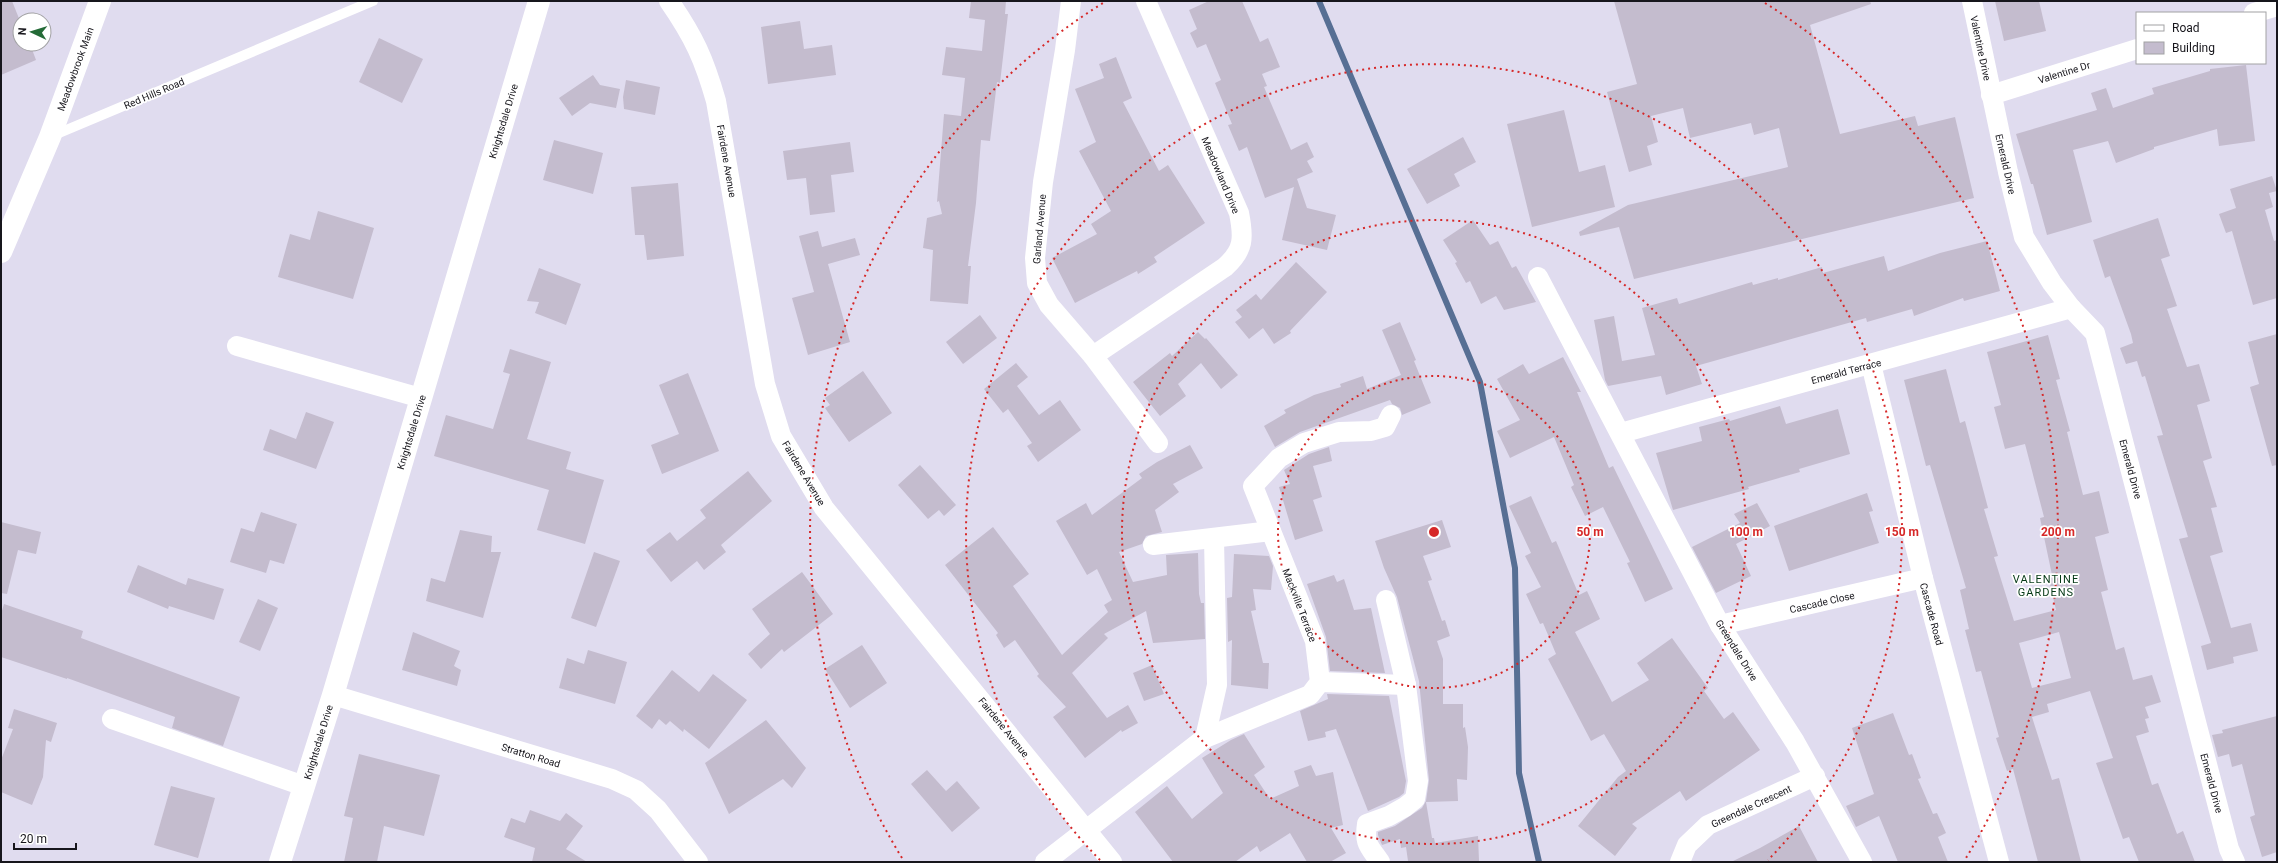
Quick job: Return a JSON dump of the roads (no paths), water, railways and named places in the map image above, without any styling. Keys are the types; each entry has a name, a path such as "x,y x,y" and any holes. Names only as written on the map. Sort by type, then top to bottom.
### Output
{"main road":[{"name":"Meadowbrook Main","path":"50,137 100,1"},
{"name":"Knightsdale Drive","path":"280,862 332,695 539,1"},
{"path":"1,252 50,137"}],"street":[{"name":"Fairdene Avenue","path":"669,1 689,29 705,62 716,101 765,384 781,436 824,508 1112,862"},
{"name":"Garland Avenue","path":"1071,1 1065,50 1043,182 1035,258 1037,283 1049,305 1093,356 1158,443"},
{"name":"Meadowland Drive","path":"1093,356 1225,267 1236,257 1242,242 1242,228 1239,213 1146,1"},
{"name":"Valentine Drive","path":"1972,1 1991,95"},
{"path":"2257,12 2277,6"},
{"name":"Valentine Dr","path":"1991,95 2136,49"},
{"name":"Emerald Drive","path":"1991,95 2024,236 2052,283 2071,308 2095,333 2229,849 2235,862"},
{"name":"Greendale Drive","path":"1538,277 1621,433 1668,527 1720,625 1795,742 1862,862"},
{"name":"Emerald Terrace","path":"1621,433 2071,308"},
{"path":"236,346 421,398"},
{"name":"Cascade Road","path":"1870,364 1923,578 1999,862"},
{"name":"Mackville Terrace","path":"1320,682 1315,641 1253,486 1279,458 1304,443 1339,432 1371,431 1385,427 1391,415"},
{"path":"1153,545 1214,539 1271,531"},
{"path":"1206,738 1217,685 1214,539"},
{"name":"Cascade Close","path":"1720,625 1923,578"},
{"path":"1380,862 1368,847 1365,838 1367,824 1389,816 1405,807 1415,799 1418,782 1406,685 1386,600"},
{"path":"1045,862 1206,738 1310,695 1320,682 1406,685"},
{"name":"Stratton Road","path":"332,695 612,779 636,790 658,810 698,862"},
{"path":"112,719 304,786"},
{"name":"Greendale Crescent","path":"1680,862 1687,845 1708,825 1815,776"}],"lane":[{"name":"Red Hills Road","path":"50,137 373,1"}],"waterway":[{"path":"1319,1 1480,382 1515,568 1519,773 1539,862"}],"district":[{"name":"VALENTINE GARDENS","path":"2046,585"}]}
